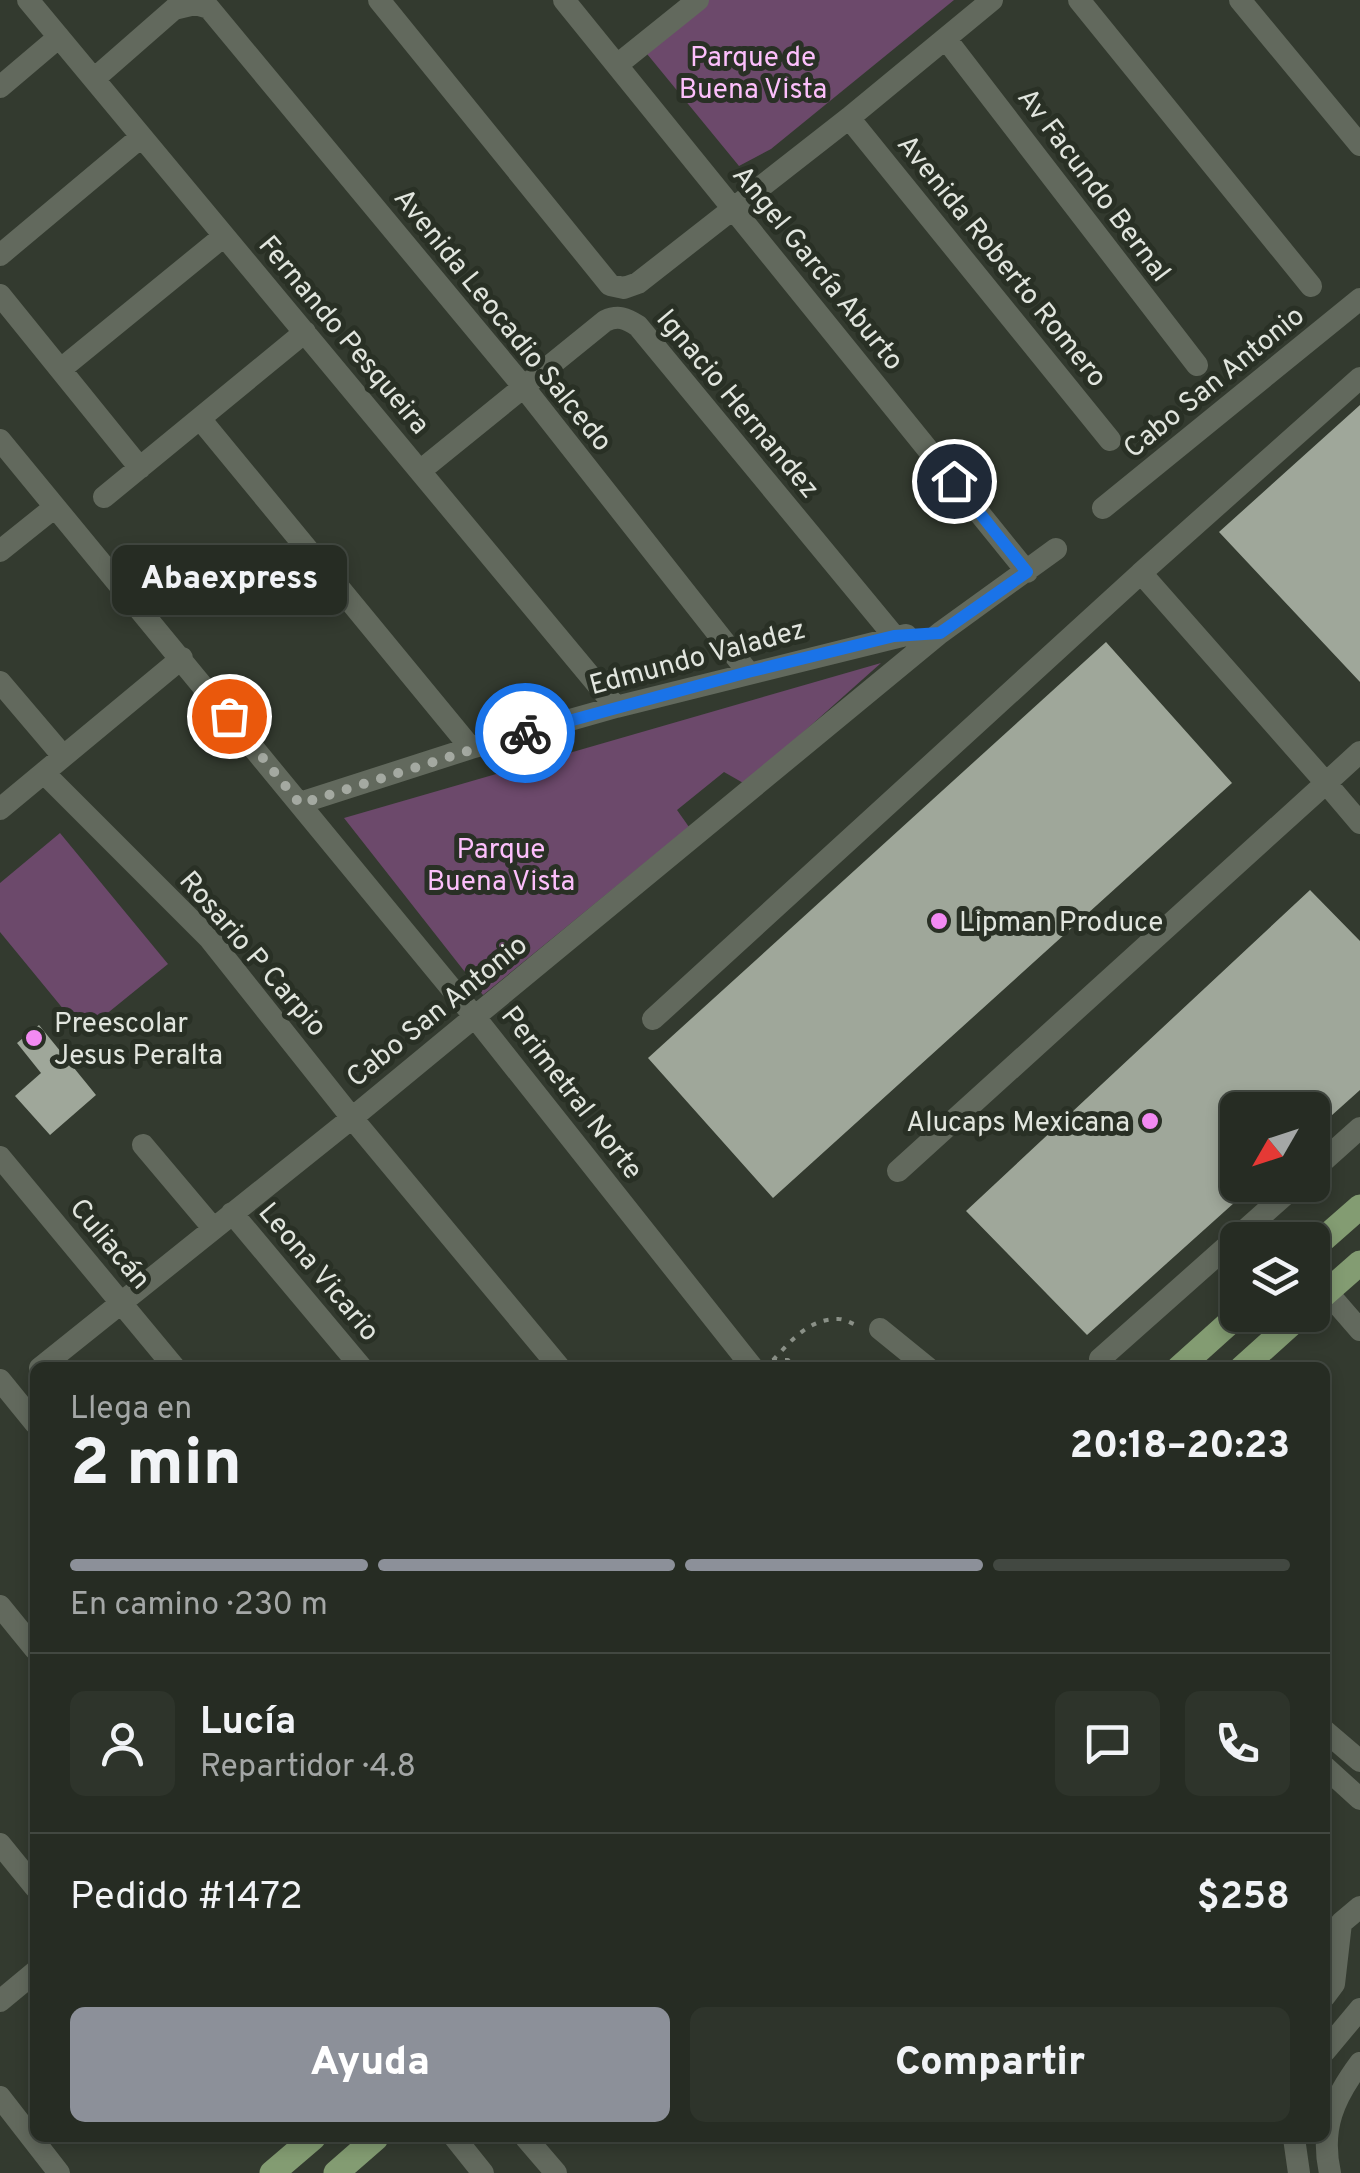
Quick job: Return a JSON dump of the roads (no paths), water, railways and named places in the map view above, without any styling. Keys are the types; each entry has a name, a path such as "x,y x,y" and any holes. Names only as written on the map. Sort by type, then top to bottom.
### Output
{"main road":[{"path":"1330,1233 1360,1207"},
{"path":"1330,1290 1360,1262"},
{"path":"1187,1362 1220,1331"},
{"path":"1250,1362 1283,1332"},
{"path":"272,2173 308,2142"},
{"path":"336,2173 371,2142"}],"street":[{"name":"Fernando Pesqueira","path":"28,0 616,707"},
{"path":"379,0 610,285 624,288 638,283 849,118 992,0"},
{"name":"Angel García Aburto","path":"564,0 1027,572"},
{"path":"617,65 698,0"},
{"path":"1079,0 1311,286"},
{"path":"1240,0 1360,145"},
{"name":"Avenida Leocadio Salcedo","path":"94,79 174,9 195,4 210,8 522,386 748,672"},
{"path":"0,87 59,38"},
{"name":"Av Facundo Bernal","path":"946,38 1197,365"},
{"name":"Avenida Roberto Romero","path":"849,118 1110,440"},
{"path":"0,256 140,137"},
{"path":"61,369 224,236"},
{"path":"0,295 140,468"},
{"name":"Cabo San Antonio","path":"1104,508 1360,299"},
{"name":"Ignacio Hernandez","path":"420,471 605,320 616,316 638,326 894,636"},
{"path":"104,497 305,332"},
{"path":"653,1018 1360,378"},
{"path":"201,420 472,748"},
{"name":"Perimetral Norte","path":"0,440 760,1362"},
{"path":"0,551 55,506"},
{"name":"Cabo San Antonio","path":"48,1362 352,1118 940,633 1056,549"},
{"path":"1141,573 1360,822"},
{"name":"Edmundo Valadez","path":"300,804 472,748 616,707 894,636 940,633"},
{"path":"0,809 182,658"},
{"path":"0,682 63,756"},
{"path":"898,1171 1360,752"},
{"name":"Rosario P Carpio","path":"44,773 209,938 352,1118 555,1362"},
{"path":"1330,1154 1360,1128"},
{"name":"Leona Vicario","path":"143,1145 222,1220 356,1362"},
{"name":"Culiacán","path":"0,1158 170,1362"},
{"path":"1100,1360 1277,1202"},
{"path":"1330,1307 1360,1330"},
{"path":"880,1330 920,1362"},
{"name":"Cabo San Antonio","path":"3,1391 30,1375"},
{"path":"3,1391 30,1418"},
{"path":"0,1606 30,1642"},
{"path":"1330,1735 1360,1761"},
{"path":"1330,1771 1360,1798"},
{"path":"0,1844 30,1881"},
{"path":"1330,1989 1338,1965 1333,1915 1360,1907"},
{"path":"0,2001 30,1976"},
{"path":"1330,2045 1360,2010"},
{"path":"1331,2093 1360,2063"},
{"path":"0,2097 30,2136"},
{"path":"35,2142 59,2173"},
{"path":"458,2142 484,2173"},
{"path":"529,2142 556,2173"},
{"path":"1294,2142 1298,2173"},
{"path":"1328,2142 1330,2173"}],"place":[{"name":"Abaexpress","path":"229,716"},
{"name":"Lipman Produce","path":"939,921"},
{"name":"Preescolar Jesus Peralta","path":"34,1038"},
{"name":"Alucaps Mexicana","path":"1150,1121"}],"park label":[{"name":"Parque de Buena Vista","path":"753,72"},
{"name":"Parque Buena Vista","path":"501,864"}]}
